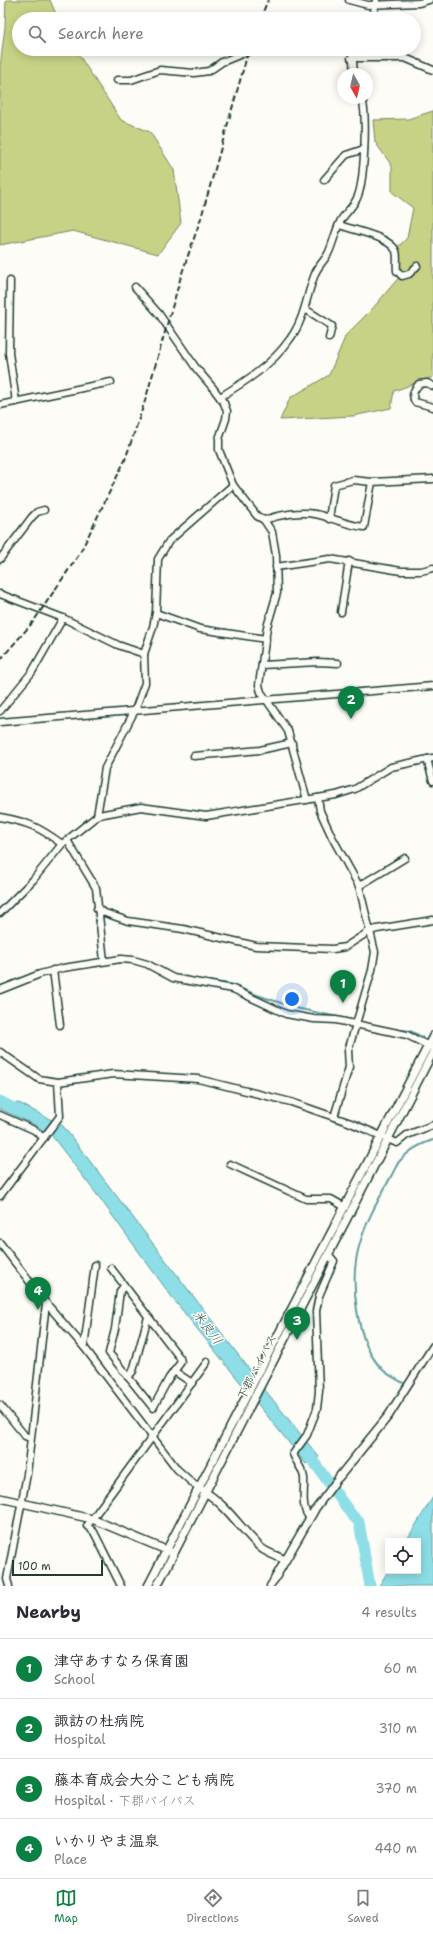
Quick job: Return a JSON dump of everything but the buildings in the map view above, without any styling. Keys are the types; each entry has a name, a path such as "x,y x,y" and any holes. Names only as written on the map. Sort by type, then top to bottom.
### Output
{"street":[{"path":"349,0 368,5 376,2 419,3 428,0"},
{"path":"374,12 376,2"},
{"path":"117,80 131,80 160,70 194,73 208,71 222,62 237,56"},
{"path":"353,68 351,58 405,58 433,70"},
{"path":"220,397 248,380 269,363 291,338 305,309 312,280 317,269 328,254 339,225 357,200 362,173 364,149 364,104"},
{"path":"324,180 346,155 364,149"},
{"path":"339,225 358,232 373,235 391,244 396,252 396,271 402,276 409,274 417,266"},
{"path":"10,281 9,353 16,402"},
{"path":"136,287 155,309 196,368 220,397 226,411 226,419 218,445 233,485 254,512 264,520 272,532 275,544 277,593 267,627 259,684 266,700 282,721 292,743 307,800"},
{"path":"305,309 332,326 329,338"},
{"path":"0,405 111,382"},
{"path":"433,386 427,383 419,384 413,391 412,398 415,402 433,407"},
{"path":"329,519 334,485 353,480 372,482 433,479"},
{"path":"264,520 298,514 314,514 349,525 364,527 372,482"},
{"path":"97,816 105,768 135,710 145,683 144,654 156,613 158,559 169,541 233,485"},
{"path":"0,559 23,531 32,517 37,512 44,510"},
{"path":"276,566 330,559 349,561 366,566 412,572 433,568"},
{"path":"341,612 349,561"},
{"path":"0,594 63,618 118,645 144,654"},
{"path":"156,613 200,629 266,639"},
{"path":"0,711 32,672 63,618"},
{"path":"262,665 318,662 338,664"},
{"path":"0,722 433,686"},
{"path":"194,756 253,751 292,743"},
{"path":"0,913 33,880 65,842 97,816 141,807 206,816 336,796 355,789 391,767 430,758 433,781"},
{"path":"318,798 320,812 332,838 359,886 375,952 374,961 348,1051 349,1067 334,1117"},
{"path":"0,817 24,821 65,842 96,888 97,909 104,961"},
{"path":"359,886 405,858"},
{"path":"97,909 104,913 128,921 183,929 256,946 333,949 345,947 370,931 433,920"},
{"path":"0,990 53,970 104,961 121,959 133,960 147,964 174,978 234,989 286,1014 314,1019 356,1021 407,1035 431,1046"},
{"path":"53,970 60,1025"},
{"path":"261,1376 345,1206 384,1138 431,1046 433,1036"},
{"path":"0,1052 39,1079 58,1082 114,1074 198,1079 291,1102 334,1117 397,1143 407,1135 433,1125"},
{"name":"下郡バイパス","path":"148,1586 170,1551 248,1400 328,1254 384,1138 433,1052"},
{"path":"0,1196 60,1116 58,1082"},
{"path":"0,1115 34,1130 44,1138"},
{"path":"230,1164 306,1199 331,1199 345,1206"},
{"path":"0,1243 46,1303 84,1347 177,1469 233,1515 261,1549 285,1560"},
{"path":"310,1518 306,1513 304,1500 304,1476 293,1454 310,1430 318,1400 319,1380 316,1311 319,1296 334,1261 328,1254"},
{"path":"84,1347 95,1265"},
{"path":"110,1268 124,1286 148,1317 180,1358 181,1362 174,1371 153,1408 109,1353 115,1330 120,1291 124,1286"},
{"path":"9,1586 7,1579 21,1502 46,1303"},
{"path":"128,1377 133,1371 148,1317"},
{"path":"272,1583 314,1511 339,1477 389,1415 433,1346"},
{"path":"121,1586 94,1532 87,1526 207,1362"},
{"path":"174,1371 192,1383"},
{"path":"0,1405 25,1436 30,1438"},
{"path":"0,1498 92,1519 170,1551"},
{"name":"下郡バイパス","path":"157,1586 170,1551"}],"green space":[{"path":"6,0 50,0 55,12 12,12 12,56 80,56 121,120 150,132 174,170 181,223 158,254 73,231 0,245 0,67 5,27"},
{"path":"433,111 433,377 394,391 391,408 353,416 280,420 290,398 329,375 346,335 373,308 401,275 396,249 407,238 413,208 392,192 392,166 375,142 373,120 408,119"}],"water":[{"path":"19,1103 63,1126 269,1395 319,1457 306,1464 174,1300 52,1136 35,1125 0,1109 0,1105"},
{"path":"433,1497 433,1586 379,1586 386,1574 421,1574 421,1538 408,1538"}],"waterway":[{"path":"199,980 230,984 296,1008 356,1021"},
{"path":"392,1029 410,1031 422,1037"},
{"name":"米良川","path":"0,1101 19,1111"},
{"path":"403,1383 383,1370 366,1344 357,1310 355,1291 357,1257 367,1222 398,1163 414,1149 433,1140"},
{"name":"米良川","path":"304,1448 351,1514 359,1522 370,1586"}],"railway":[{"path":"263,12 268,0"},
{"path":"0,660 33,622 80,553 125,460 145,401 182,273 201,218 247,56"}],"place":[{"name":"諏訪の杜病院","path":"351,719"},
{"name":"津守あすなろ保育園","path":"343,1003"},
{"name":"いかりやま温泉","path":"38,1310"},
{"name":"藤本育成会大分こども病院","path":"297,1340"}]}
